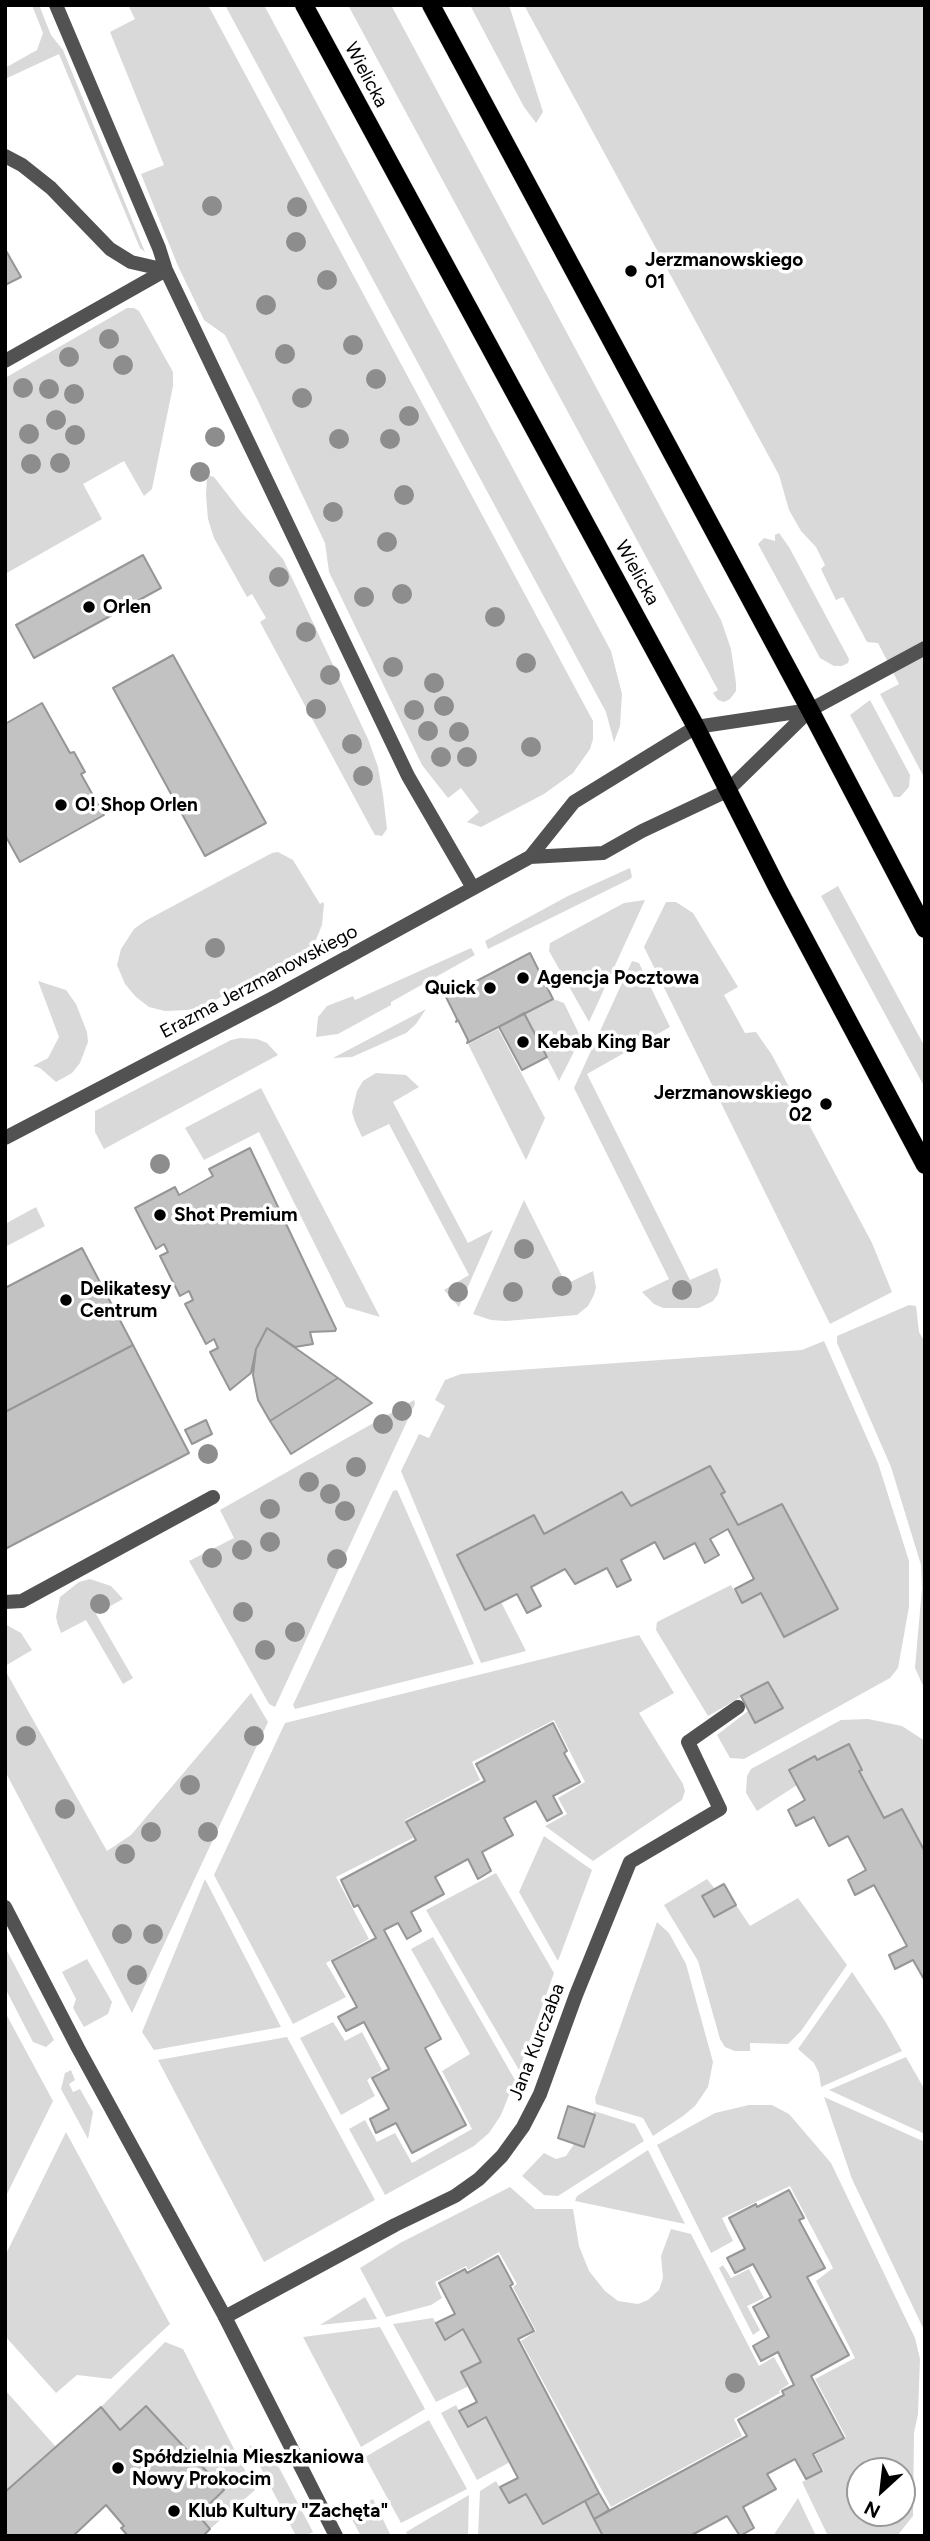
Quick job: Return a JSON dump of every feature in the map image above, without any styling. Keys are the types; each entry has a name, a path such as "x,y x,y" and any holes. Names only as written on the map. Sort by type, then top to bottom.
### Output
{"main road":[{"name":"Wielicka","path":"304,5 696,727 727,791 925,1165"},
{"path":"431,5 925,929"}],"street":[{"path":"57,5 166,270 408,776 473,888"},
{"path":"5,156 22,165 51,188 110,249 131,262 166,270"},
{"path":"5,360 166,270"},
{"path":"810,710 925,648"},
{"name":"Erazma Jerzmanowskiego","path":"5,1138 273,998 530,858 575,802 696,727 810,710"},
{"name":"Erazma Jerzmanowskiego","path":"530,858 603,853 642,831 727,791 810,710"},
{"path":"5,1602 22,1601 213,1497"},
{"name":"Jana Kurczaba","path":"225,2317 385,2230 455,2196 479,2179 502,2156 523,2127 540,2094 576,1995 630,1862 720,1809 688,1742 738,1707"},
{"path":"5,1906 78,2048 225,2317 336,2536"}],"shaded area":[{"path":"32,5 39,5 51,35 63,50 145,252 140,248 59,54 5,79 5,68 37,50 43,33"},
{"path":"128,5 208,5 593,721 590,749 573,773 544,794 481,827 467,822 479,812 461,788 448,798 422,765 329,572 325,543 258,401 225,335 204,320 178,266 141,174 164,165 110,32 135,19"},
{"path":"225,5 264,5 611,651 622,694 620,726 614,742 606,712"},
{"path":"348,5 391,5 721,620 731,649 736,683 736,691 730,699 724,702 718,700 713,693 718,690"},
{"path":"470,5 509,5 543,112 536,123 524,107"},
{"path":"524,5 925,5 925,779 880,694 899,684 878,643 867,642 843,597 836,600 821,569 825,565 816,547 801,531 789,510 779,475"},
{"path":"127,308 139,311 173,372 173,386 152,489 144,496 124,461 83,484 102,519 5,574 5,378"},
{"path":"207,477 214,477 283,559 368,739 378,767 383,795 387,829 382,836 375,835 372,830 260,622 266,618 252,594 247,597 214,538 208,519 206,495"},
{"path":"779,533 849,659 848,663 834,666 820,658 758,544 764,538 775,541 775,535"},
{"path":"870,700 910,775 909,787 900,797 894,797 850,715"},
{"path":"278,852 293,860 320,904 324,904 322,925 313,947 208,1004 188,1010 165,1011 149,1007 136,997 125,984 117,965 121,949 134,929"},
{"path":"630,868 630,879 488,949 485,941 568,896"},
{"path":"838,886 925,1047 925,1088 821,896"},
{"path":"645,900 589,1022 549,951 550,943 624,903"},
{"path":"666,902 676,902 693,913 738,987 724,995 745,1033 756,1032 772,1055 872,1243 892,1292 830,1324 644,947"},
{"path":"471,948 475,955 391,1002 391,1005 338,1034 316,1037 318,1017 327,1006 353,996 355,1000"},
{"path":"632,961 639,963 670,1027 587,1074 690,1280 717,1268 721,1280 718,1294 713,1301 699,1308 663,1308 654,1304 642,1292 669,1279 574,1088"},
{"path":"38,981 66,990 76,1004 87,1032 88,1042 80,1063 72,1073 56,1082 40,1068 33,1066 48,1058 59,1037"},
{"path":"553,999 564,1003 581,1038 559,1081 524,1013"},
{"path":"426,1009 406,1033 352,1057 333,1058"},
{"path":"498,1029 545,1118 526,1160 468,1044"},
{"path":"257,1039 267,1043 278,1055 104,1149 95,1132 95,1111 231,1040"},
{"path":"376,1073 406,1075 419,1087 393,1102 468,1243 493,1230 459,1307 444,1290 469,1275 389,1124 362,1137 355,1122 352,1112 357,1091 363,1081"},
{"path":"261,1088 380,1317 346,1307 259,1132 204,1160 185,1128"},
{"path":"524,1200 566,1284 593,1271 596,1287 594,1295 588,1306 577,1315 506,1321 491,1320 473,1314"},
{"path":"36,1207 45,1226 5,1247 5,1224"},
{"path":"909,1305 916,1306 919,1332 925,1342 925,1690 915,1668 922,1588 921,1565 891,1467 837,1343 837,1336"},
{"path":"824,1341 878,1463 909,1561 909,1607 898,1668 890,1678 744,1759 730,1758 717,1735 748,1711 755,1723 783,1707 767,1682 708,1716 656,1630 657,1622 731,1585 742,1603 761,1593 784,1637 838,1609 782,1504 738,1525 721,1495 725,1491 710,1466 631,1506 621,1492 544,1534 534,1516 458,1554 501,1602 526,1651 481,1663 401,1471 419,1434 429,1438 445,1406 435,1400 445,1380 461,1374 802,1350"},
{"path":"414,1400 415,1404 275,1707 269,1704 189,1561 234,1538 220,1510"},
{"path":"397,1490 474,1664 295,1709 293,1705 393,1491"},
{"path":"90,1579 111,1586 123,1599 96,1614 133,1678 123,1684 86,1620 61,1633 58,1625 56,1617 60,1597 79,1582"},
{"path":"5,1624 21,1633 32,1650 5,1666"},
{"path":"639,1635 674,1693 639,1713 683,1784 685,1791 682,1800 593,1861 545,1826 567,1814 558,1798 585,1782 554,1720 472,1762 480,1780 405,1820 413,1838 336,1877 369,1939 326,1963 346,1997 293,2024 214,1875 285,1723"},
{"path":"5,1670 107,1851 131,1835 251,1693 268,1722 132,2013 5,1771"},
{"path":"868,1719 902,1726 925,1741 925,1852 903,1810 884,1818 848,1744 817,1760 815,1756 797,1785 757,1811 746,1793 747,1776 751,1769 841,1720"},
{"path":"544,1836 592,1870 558,1961 519,1892"},
{"path":"496,1873 554,1973 519,2070 426,1910"},
{"path":"205,1879 281,2027 154,2050 142,2032"},
{"path":"707,1879 715,1889 702,1896 713,1917 736,1905 750,1926 798,1898 847,1965 801,2031 788,2044 750,2043 750,2051 735,2051 725,2047 720,2039 698,1961 664,1905"},
{"path":"657,1922 669,1933 686,1964 713,2062 708,2087 695,2106 653,2136 643,2118 596,2104 595,2098"},
{"path":"433,1937 515,2080 501,2115 489,2133 474,2146 385,2195 349,2129 365,2120 377,2142 395,2133 412,2163 472,2129 442,2071 470,2054 411,1949"},
{"path":"5,1947 54,2040 46,2047 33,2042 5,1988"},
{"path":"87,1959 112,2002 108,2014 84,2027 73,2008 76,1999 62,1972"},
{"path":"852,1972 902,2051 821,2087 814,2063 798,2049"},
{"path":"5,2012 53,2101 5,2198"},
{"path":"333,2022 345,2041 362,2032 382,2070 367,2080 375,2096 341,2115 300,2038"},
{"path":"287,2037 375,2200 264,2262 158,2060"},
{"path":"906,2057 925,2090 925,2134 829,2090"},
{"path":"71,2070 75,2080 69,2084 73,2092 80,2089 93,2112 88,2139 61,2089 65,2073"},
{"path":"824,2097 925,2142 925,2332 852,2179"},
{"path":"749,2105 772,2105 789,2114 831,2163 915,2338 920,2359 914,2457 846,2457 846,2527 904,2527 897,2536 828,2536 802,2482 824,2471 815,2455 846,2437 815,2379 855,2358 816,2281 833,2268 790,2186 722,2218 733,2241 711,2253 657,2145 715,2113"},
{"path":"594,2111 635,2124 644,2141 558,2196 544,2195 522,2176 544,2153 556,2159 566,2156 575,2143 584,2146"},
{"path":"66,2132 170,2324 111,2379 77,2375 56,2393 5,2336 5,2256"},
{"path":"648,2150 685,2224 575,2201 577,2196"},
{"path":"510,2187 535,2209 573,2209 579,2246 589,2271 605,2291 618,2301 638,2304 648,2300 659,2290 663,2278 661,2256 671,2229 691,2234 759,2366 774,2357 789,2384 779,2391 780,2393 734,2419 742,2436 611,2507 521,2341 536,2331 513,2287 517,2284 499,2252 468,2270 466,2266 435,2282 442,2298 431,2305 386,2317 360,2268 400,2243"},
{"path":"723,2265 731,2278 749,2269 764,2298 747,2306 760,2330 753,2335 719,2268"},
{"path":"365,2297 377,2319 320,2325"},
{"path":"433,2318 445,2339 463,2329 481,2362 462,2372 469,2386 436,2402 393,2324"},
{"path":"380,2327 425,2409 361,2447 303,2337"},
{"path":"165,2342 183,2349 255,2490 210,2529 198,2515 224,2489 147,2407 120,2430 101,2407"},
{"path":"5,2390 56,2447 5,2492"},
{"path":"456,2405 468,2427 486,2417 510,2462 477,2480 441,2413"},
{"path":"429,2420 467,2489 401,2523 365,2457"},
{"path":"249,2445 274,2458 313,2532 296,2536"},
{"path":"496,2481 509,2503 526,2494 543,2523 585,2501 603,2536 478,2535 480,2491"},
{"path":"469,2495 468,2536 408,2536 406,2532"},
{"path":"798,2498 816,2536 773,2536"},
{"path":"373,2499 391,2536 361,2536 348,2512"}],"building":[{"path":"5,249 21,277 5,285"},
{"name":"Orlen","path":"143,555 161,588 34,658 16,625"},
{"name":"Orlen","path":"173,655 266,823 205,856 113,688"},
{"path":"42,703 70,753 74,752 85,772 81,774 104,815 20,862 5,835 5,724"},
{"path":"530,953 540,973 546,971 541,975 553,999 467,1043 468,1040 458,1020 456,1022 446,997"},
{"name":"Kebab King Bar","path":"524,1013 547,1057 522,1070 499,1027"},
{"path":"250,1148 336,1329 310,1332 313,1344 295,1347 267,1328 256,1349 251,1373 230,1390 210,1352 218,1348 214,1339 206,1344 185,1304 193,1300 189,1291 180,1296 160,1256 168,1252 164,1244 156,1249 135,1208 175,1187 179,1195 213,1176 209,1169"},
{"path":"82,1248 133,1345 5,1412 5,1288"},
{"path":"267,1328 338,1378 270,1421 258,1400 253,1375 256,1349"},
{"path":"133,1345 189,1453 5,1549 5,1412"},
{"path":"338,1378 372,1403 291,1454 270,1421"},
{"path":"206,1420 212,1434 192,1444 185,1430"},
{"path":"710,1466 725,1492 721,1494 738,1525 782,1504 838,1609 784,1637 761,1593 742,1603 735,1589 754,1579 728,1529 710,1539 719,1555 705,1563 695,1543 664,1559 655,1542 621,1560 631,1580 617,1587 607,1568 575,1584 565,1569 531,1587 541,1606 527,1613 517,1594 485,1610 457,1555 534,1515 544,1534 622,1492 631,1506"},
{"path":"768,1682 783,1708 755,1723 741,1696"},
{"path":"553,1723 567,1751 564,1753 580,1782 553,1796 562,1813 547,1821 536,1801 504,1818 513,1835 482,1852 491,1871 478,1879 468,1859 435,1877 444,1894 411,1912 421,1931 407,1939 398,1923 384,1930 441,2039 425,2048 466,2125 412,2153 396,2123 376,2133 370,2119 389,2109 372,2078 389,2069 364,2022 346,2031 338,2017 357,2007 332,1961 376,1938 358,1905 354,1907 341,1880 416,1840 406,1822 485,1781 476,1764"},
{"path":"849,1744 862,1770 859,1771 884,1818 902,1809 925,1852 925,1981 913,1960 895,1969 889,1955 907,1946 874,1885 855,1895 848,1880 866,1870 848,1836 829,1846 814,1817 796,1826 788,1810 805,1800 789,1770 815,1756 817,1760"},
{"path":"724,1884 736,1905 714,1917 702,1896"},
{"path":"568,2106 595,2115 584,2147 558,2138"},
{"path":"789,2190 804,2218 799,2220 825,2268 807,2277 849,2355 811,2376 844,2438 813,2454 822,2471 806,2479 795,2459 767,2474 776,2489 743,2507 754,2528 740,2536 727,2516 690,2536 603,2536 594,2519 747,2436 738,2420 784,2395 782,2391 794,2385 778,2352 761,2361 753,2346 769,2337 753,2307 771,2297 753,2264 735,2273 727,2258 745,2249 729,2218"},
{"path":"498,2256 513,2284 510,2286 534,2331 518,2339 599,2493 543,2524 526,2494 509,2503 500,2487 518,2478 486,2417 468,2427 459,2411 477,2402 461,2372 481,2362 463,2329 445,2340 436,2323 455,2314 439,2283 465,2269 467,2273"},
{"name":"Spółdzielnia Mieszkaniowa Nowy Prokocim","path":"146,2406 224,2490 198,2515 210,2529 203,2536 128,2536 121,2528 124,2526 106,2505 73,2536 5,2536 5,2492 101,2407 120,2430"},
{"path":"599,2493 609,2510 594,2519 585,2501"}],"place":[{"name":"Jerzmanowskiego 01","path":"631,271"},
{"name":"Orlen","path":"89,607"},
{"name":"O! Shop Orlen","path":"61,805"},
{"name":"Agencja Pocztowa","path":"523,978"},
{"name":"Quick","path":"490,988"},
{"name":"Kebab King Bar","path":"523,1042"},
{"name":"Jerzmanowskiego 02","path":"826,1104"},
{"name":"Shot Premium","path":"160,1215"},
{"name":"Delikatesy Centrum","path":"66,1300"},
{"name":"Spółdzielnia Mieszkaniowa Nowy Prokocim","path":"118,2468"},
{"name":"Klub Kultury \"Zachęta\"","path":"174,2511"}]}
